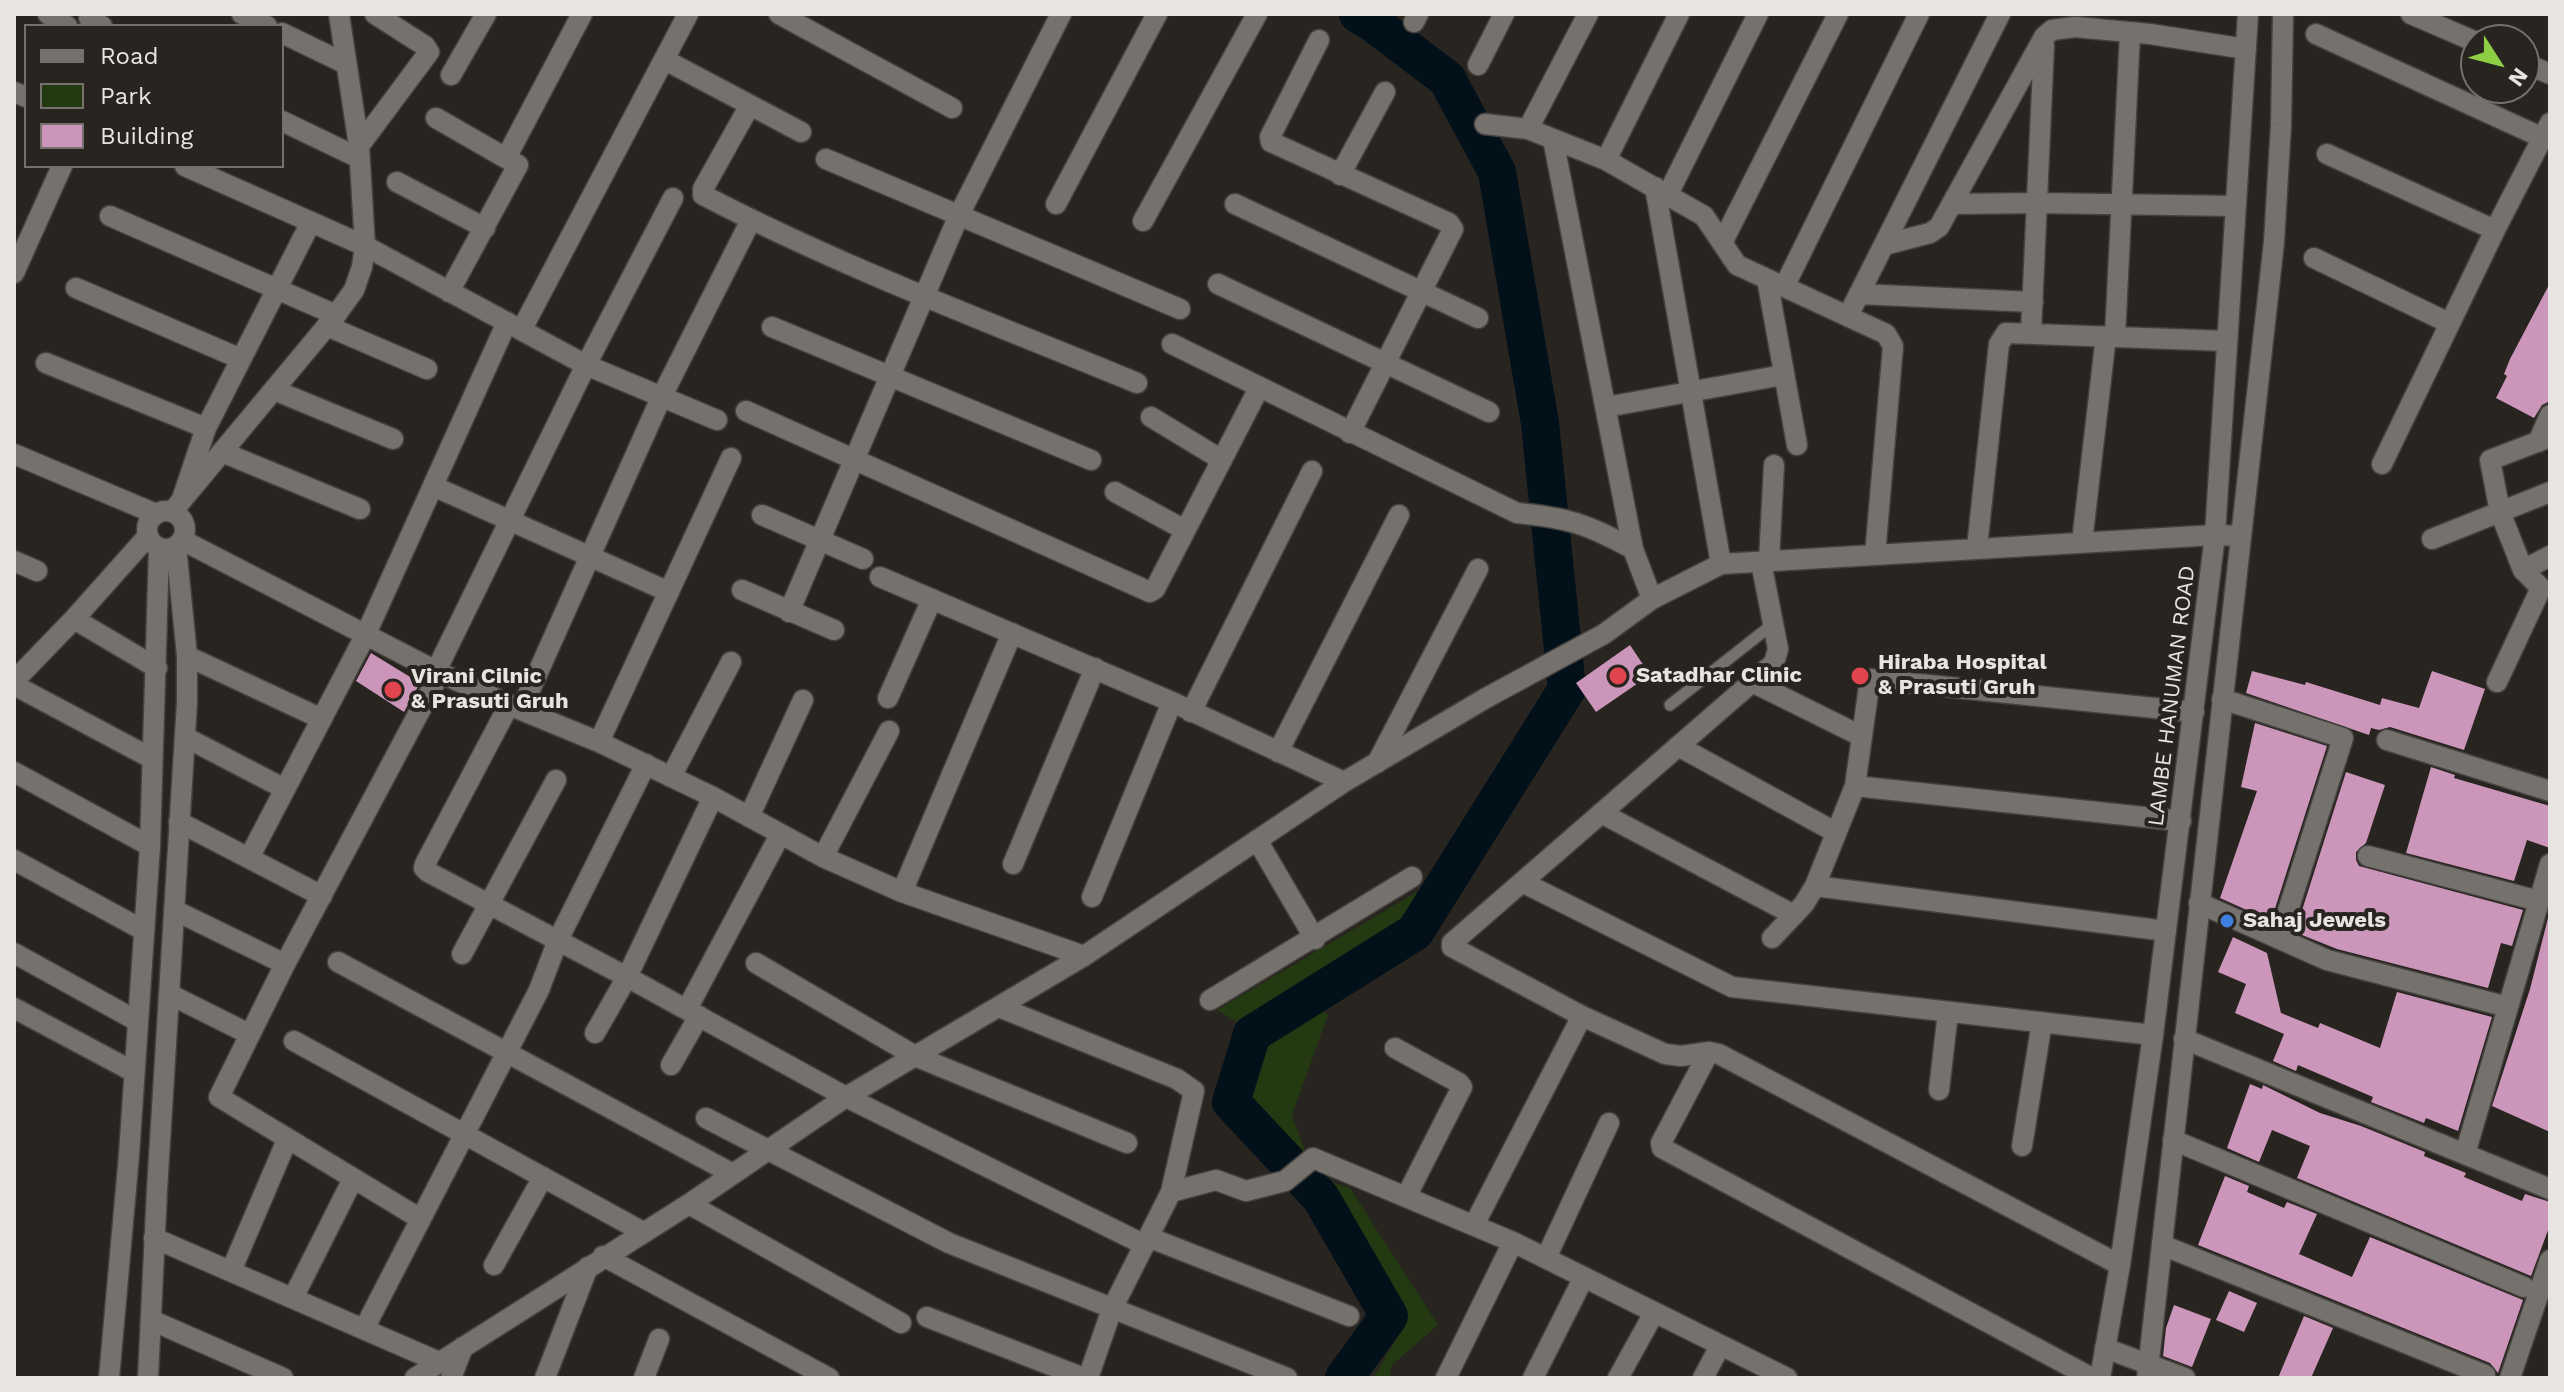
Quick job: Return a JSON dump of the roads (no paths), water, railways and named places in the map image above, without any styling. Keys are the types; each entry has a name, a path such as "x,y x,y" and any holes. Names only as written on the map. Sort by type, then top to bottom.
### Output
{"street":[{"path":"242,14 263,24"},
{"path":"339,14 359,152 365,246 354,290 222,452 170,509 148,524 166,543 366,634 515,708 646,764 823,857 902,892 1084,956"},
{"path":"359,152 429,52 425,46 375,14"},
{"path":"451,75 486,14"},
{"path":"507,156 582,14"},
{"path":"249,858 366,634 433,486 514,326 688,14"},
{"path":"779,14 952,108"},
{"path":"789,612 959,215 1061,14"},
{"path":"1056,204 1157,14"},
{"path":"1143,221 1257,14"},
{"path":"1478,65 1504,14"},
{"path":"1528,129 1588,14"},
{"path":"1606,160 1679,14"},
{"path":"1721,564 1691,390 1662,190 1758,14"},
{"path":"1722,243 1838,14"},
{"path":"1797,445 1783,375 1776,283 1919,14"},
{"path":"1848,316 2000,14"},
{"path":"2082,542 2110,336 2140,34 2159,14"},
{"name":"LAMBE HANUMAN ROAD","path":"2100,1378 2120,1265 2153,1035 2215,535 2248,14"},
{"path":"2148,1371 2274,242 2283,14"},
{"path":"2411,14 2460,35"},
{"path":"1884,245 1936,231 1954,204 2044,37 2052,30 2078,21 2140,34 2246,49"},
{"path":"284,34 346,64"},
{"path":"2316,34 2546,130 2382,464"},
{"path":"2031,332 2044,37"},
{"path":"1319,40 1270,139 1452,226 1453,232 1350,433"},
{"path":"665,60 801,132"},
{"path":"1340,175 1385,92"},
{"path":"750,105 703,195 751,220 923,295 1137,383"},
{"path":"436,118 516,161 518,167 449,292"},
{"path":"284,122 359,152"},
{"path":"1485,124 1528,129 1606,160 1704,216 1737,265 1886,334 1893,346 1875,555"},
{"path":"1553,139 1633,549 1652,599"},
{"path":"2327,154 2495,230"},
{"path":"826,159 1180,309"},
{"path":"14,273 61,168"},
{"path":"190,168 365,246 586,365 717,420"},
{"path":"397,182 485,228"},
{"path":"419,1218 219,1097 438,672 509,520 673,198"},
{"path":"1235,204 1478,318"},
{"path":"1954,204 2235,206"},
{"path":"110,216 277,290 427,369"},
{"path":"751,220 661,398 515,708 424,868 846,1097 1146,1241 1349,1316"},
{"path":"170,509 206,428 311,222"},
{"path":"2314,258 2449,323"},
{"path":"1218,284 1489,412"},
{"path":"76,288 241,359"},
{"path":"1859,294 2033,302"},
{"path":"772,327 1091,460"},
{"path":"1977,547 1999,344 2006,333 2227,341"},
{"path":"1172,344 1517,513 1561,517 1594,527 1633,549"},
{"path":"46,363 206,428"},
{"path":"1606,407 1783,375"},
{"path":"746,411 1147,592 1155,589 1259,388"},
{"path":"274,390 393,439"},
{"path":"2497,682 2541,588 2523,570 2500,512 2490,460 2544,440 2550,415"},
{"path":"1151,417 1222,460"},
{"path":"222,452 360,509"},
{"path":"14,454 170,509 184,524 166,543 74,619 14,683 151,758"},
{"path":"599,742 731,458"},
{"path":"1774,465 1765,561 1777,658 1452,943 1452,947 1582,1016 1665,1054 1681,1056 1709,1052 1733,1061 2120,1265"},
{"path":"1191,712 1312,471"},
{"path":"433,486 669,592"},
{"path":"1115,492 1185,530"},
{"path":"2432,539 2550,492"},
{"path":"762,515 863,559"},
{"path":"1278,752 1399,515"},
{"path":"415,1378 445,1370 463,1347 689,1204 846,1097 1084,956 1344,782 1486,698 1604,634 1652,599 1721,564 1977,547 2241,536"},
{"path":"148,1378 187,656 166,543"},
{"path":"109,1378 129,1155 166,543"},
{"path":"2523,570 2550,556"},
{"path":"14,561 37,571"},
{"path":"1377,763 1478,569"},
{"path":"880,577 1172,702 1344,782"},
{"path":"742,590 834,630"},
{"path":"888,698 932,599"},
{"path":"74,619 157,668"},
{"path":"902,892 1012,633"},
{"path":"187,656 322,719"},
{"path":"671,777 731,662"},
{"path":"1013,864 1095,668"},
{"path":"1772,938 1815,886 1855,786 1868,683 1872,679 2194,712"},
{"path":"1752,682 1861,736"},
{"path":"2222,699 2343,738 2279,939"},
{"path":"749,817 803,700"},
{"path":"1092,897 1172,702"},
{"path":"823,857 889,731"},
{"path":"185,737 285,789"},
{"path":"2387,740 2550,791"},
{"path":"1678,746 1835,832"},
{"path":"364,1329 539,990 558,940 646,764"},
{"path":"14,772 150,846"},
{"path":"462,954 556,780"},
{"path":"1855,786 2181,821"},
{"path":"595,1033 627,977 713,797"},
{"path":"1601,813 1794,915"},
{"path":"179,822 322,896"},
{"path":"671,1065 780,835"},
{"path":"1257,840 1315,939"},
{"path":"2368,856 2539,901"},
{"path":"14,860 143,930"},
{"path":"2465,1154 2550,864"},
{"path":"1210,1000 1315,939 1412,877"},
{"path":"1522,882 1732,987 2153,1035"},
{"path":"1815,886 2166,931"},
{"path":"2199,903 2327,960 2508,1007"},
{"path":"174,910 285,964"},
{"path":"14,953 137,1021"},
{"path":"338,962 733,1174"},
{"path":"756,963 915,1056 1127,1143"},
{"path":"169,994 249,1034"},
{"path":"927,1317 1086,1378 1112,1309 1171,1192 1194,1091 1177,1079 999,1007"},
{"path":"14,1008 134,1072"},
{"path":"1939,1090 1948,1012"},
{"path":"1474,1225 1582,1016"},
{"path":"2022,1146 2042,1022"},
{"path":"2184,1039 2550,1189"},
{"path":"294,1041 643,1232"},
{"path":"1395,1048 1462,1087 1406,1197"},
{"path":"1709,1052 1661,1143 1662,1148 2092,1378"},
{"path":"706,1118 924,1232 1287,1378"},
{"path":"1546,1258 1609,1123"},
{"path":"231,1271 287,1140"},
{"path":"2173,1140 2524,1287"},
{"path":"129,1155 159,1156"},
{"path":"1171,1192 1216,1180 1246,1191 1285,1181 1313,1158 1513,1242 1785,1378"},
{"path":"494,1265 543,1177"},
{"path":"293,1298 353,1179"},
{"path":"689,1204 901,1323"},
{"path":"154,1238 364,1329 445,1370"},
{"path":"1446,1378 1513,1242"},
{"path":"2162,1245 2485,1375"},
{"path":"2510,1378 2550,1260"},
{"path":"545,1378 596,1261"},
{"path":"596,1261 829,1378"},
{"path":"1533,1378 1584,1277"},
{"path":"1618,1378 1654,1313"},
{"path":"151,1320 283,1378"},
{"path":"644,1378 659,1339"},
{"path":"1703,1378 1720,1346"},
{"path":"2105,1348 2148,1371 2185,1378"}],"lane":[{"path":"1670,705 1773,624"}],"waterway":[{"path":"1344,1378 1389,1316 1321,1198 1231,1102 1252,1034 1415,932 1567,689 1540,423 1497,172 1447,79 1358,14"}],"place":[{"name":"Satadhar Clinic","path":"1618,676"},
{"name":"Hiraba Hospital & Prasuti Gruh","path":"1860,676"},
{"name":"Virani Cilnic & Prasuti Gruh","path":"393,690"},
{"name":"Sahaj Jewels","path":"2227,921"}]}
